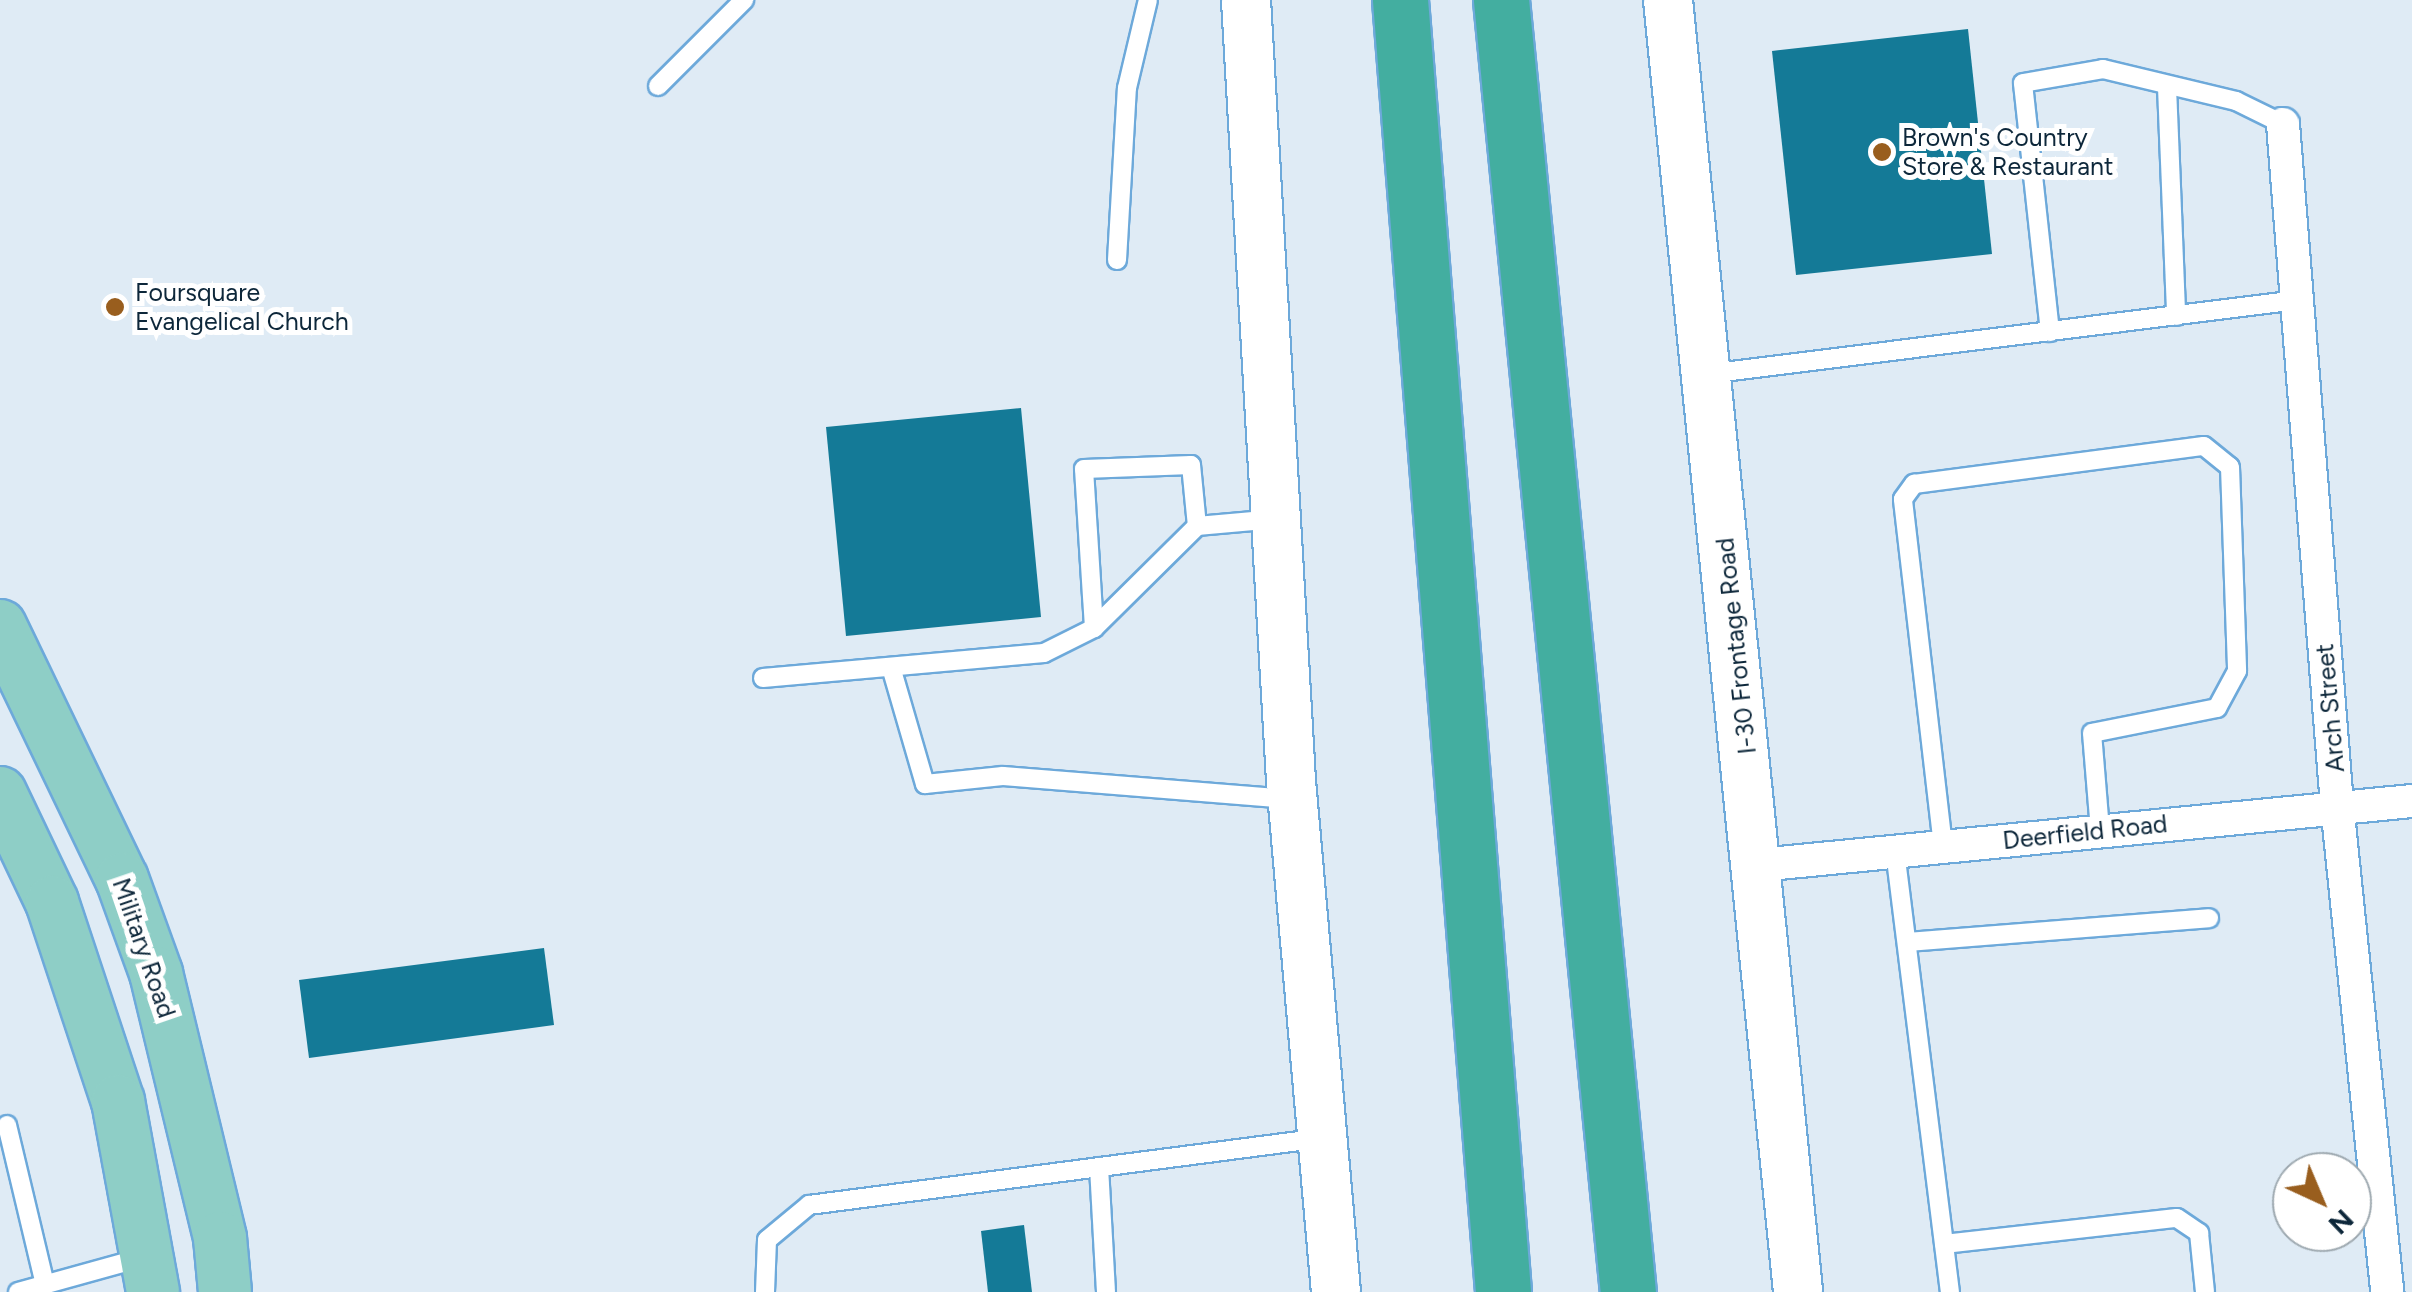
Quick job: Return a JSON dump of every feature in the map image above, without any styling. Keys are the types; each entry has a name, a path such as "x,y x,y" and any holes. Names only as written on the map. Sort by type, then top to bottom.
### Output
{"highway":[{"path":"1400,0 1502,1292"},
{"path":"1502,0 1628,1292"}],"main road":[{"path":"1246,0 1293,799 1336,1292"},
{"name":"I-30 Frontage Road","path":"1668,0 1759,865 1798,1292"},
{"name":"Military Road","path":"0,626 122,880 156,973 220,1238 225,1292"},
{"path":"0,793 52,902 118,1101 151,1274 220,1238"}],"street":[{"name":"Arch Street","path":"2283,124 2338,806 2386,1292"},
{"name":"Deerfield Road","path":"1759,865 2412,801"}],"lane":[{"path":"658,86 744,0"},
{"path":"1117,260 1127,88 1148,0"},
{"path":"2050,332 2023,83 2103,69 2236,101 2283,124"},
{"path":"2167,87 2176,316"},
{"path":"1708,374 2297,300"},
{"path":"1943,846 1903,498 1914,484 2204,446 2230,467 2236,672 2218,708 2092,733 2100,830"},
{"path":"1094,628 1084,469 1192,466 1197,526"},
{"path":"763,678 1044,653 1094,628 1197,526 1276,519"},
{"path":"891,667 925,784 1002,776 1293,799"},
{"path":"1895,851 1950,1292"},
{"path":"1907,942 2208,918"},
{"path":"7,1124 45,1285"},
{"path":"765,1292 767,1240 809,1204 1322,1138"},
{"path":"1099,1167 1106,1292"},
{"path":"1944,1244 2177,1218 2198,1233 2205,1292"},
{"path":"18,1292 45,1285 151,1274"}],"building":[{"name":"Brown's Country Store & Restaurant","path":"1968,29 1992,254 1796,275 1772,51"},
{"path":"1021,408 1041,617 846,636 826,427"},
{"path":"544,948 554,1025 309,1058 299,980"},
{"path":"1024,1225 1032,1292 988,1292 981,1231"}],"place":[{"name":"Brown's Country Store & Restaurant","path":"1882,152"},
{"name":"Foursquare Evangelical Church","path":"115,307"}]}
